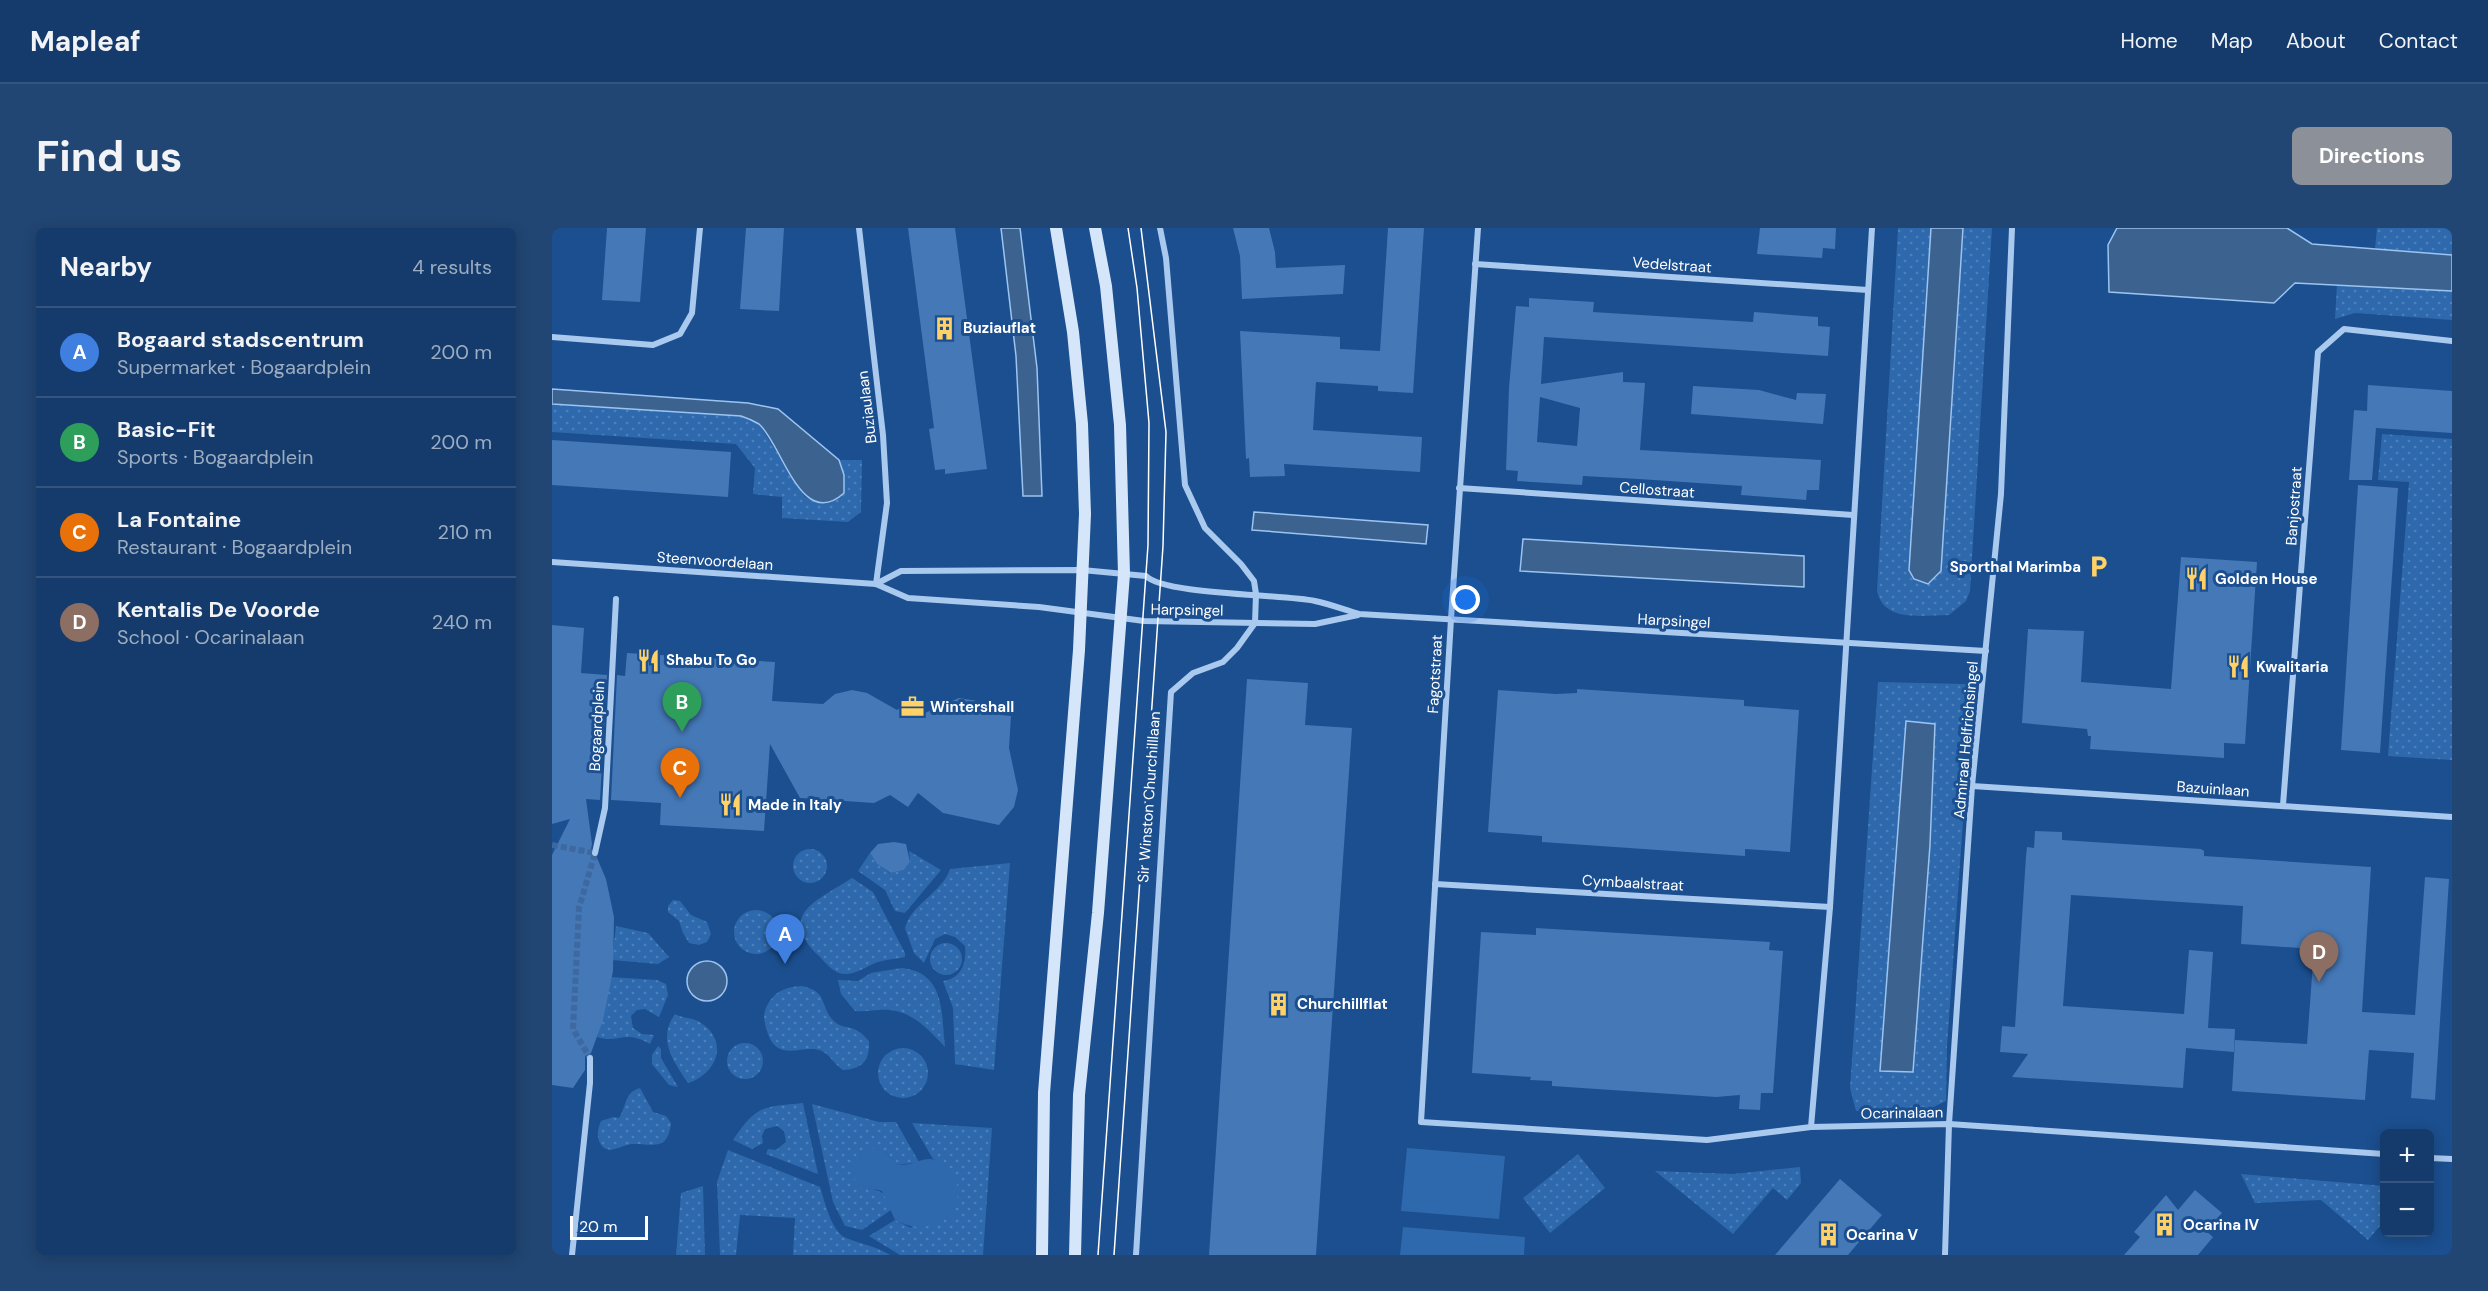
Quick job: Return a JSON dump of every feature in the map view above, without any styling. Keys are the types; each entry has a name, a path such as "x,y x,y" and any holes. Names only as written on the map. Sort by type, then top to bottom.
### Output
{"street":[{"path":"552,337 653,345 680,334 692,313 700,228"},
{"name":"Buziaulaan","path":"859,228 883,435 887,503 876,584"},
{"path":"1042,1255 1044,1094 1081,613 1085,521 1082,424 1073,332 1056,228"},
{"path":"1075,1255 1079,1095 1098,913 1124,574 1120,425 1106,286 1095,228"},
{"path":"1160,228 1166,258 1185,485 1205,528 1242,564 1254,581 1255,622"},
{"name":"Fagotstraat","path":"1421,1122 1451,619 1478,228"},
{"path":"1811,1127 1830,907 1872,228"},
{"name":"Admiraal Helfrichsingel","path":"1945,1255 1949,1124 1972,786 2001,494 2012,228"},
{"name":"Vedelstraat","path":"1475,264 1868,290"},
{"name":"Banjostraat","path":"2283,805 2318,352 2344,329 2452,341"},
{"name":"Cellostraat","path":"1460,488 1853,515"},
{"name":"Steenvoordelaan","path":"552,562 876,584 908,598 1039,607 1120,620"},
{"name":"Steenvoordelaan","path":"876,584 901,571 1082,570 1124,574"},
{"name":"Harpsingel","path":"1124,574 1146,576 1152,583 1315,601 1359,614 1986,651"},
{"name":"Bogaardplein","path":"595,854 605,808 616,599"},
{"name":"Harpsingel","path":"1120,620 1315,624 1359,614"},
{"name":"Sir Winston Churchilllaan","path":"1136,1255 1171,692 1193,673 1223,662 1237,648 1255,622"},
{"name":"Bazuinlaan","path":"1972,786 2452,818"},
{"name":"Cymbaalstraat","path":"1435,884 1830,907"},
{"path":"572,1255 590,1083 590,1058"},
{"name":"Ocarinalaan","path":"1421,1122 1707,1140 1811,1127 1949,1124 2380,1154"},
{"path":"2434,1158 2452,1160"}],"shaded area":[{"path":"1001,228 1020,228 1037,368 1042,496 1023,496 1016,356"},
{"path":"1898,228 1992,228 1970,591 1966,601 1949,615 1917,616 1896,613 1881,601 1877,591"},
{"path":"1931,228 1963,228 1941,571 1928,584 1914,579 1909,570"},
{"path":"2117,228 2287,228 2312,244 2452,255 2452,291 2295,283 2274,303 2109,292 2108,245"},
{"path":"2377,228 2452,228 2452,255 2375,249"},
{"path":"2337,284 2452,291 2452,320 2355,313 2335,319"},
{"path":"552,389 748,403 778,409 839,460 844,475 844,493 829,502 816,501 804,494 759,424 741,416 552,404"},
{"path":"552,404 741,416 759,424 805,497 820,502 844,475 839,460 862,460 861,512 848,522 782,518 782,497 753,494 755,468 736,444 552,432"},
{"path":"2382,434 2452,439 2452,760 2388,756 2409,482 2378,480"},
{"path":"1254,512 1428,525 1426,544 1252,530"},
{"path":"1523,539 1804,556 1804,587 1520,571"},
{"path":"1878,682 1966,684 1965,793 1947,1047 1946,1101 1931,1108 1856,1111 1850,1088","holes":["1906,721 1934,724 1930,845 1913,1072 1880,1071"]},
{"path":"1906,721 1935,724 1930,845 1913,1072 1880,1071"},
{"path":"810,849 822,854 827,866 822,878 810,883 798,878 793,866 798,854"},
{"path":"909,851 941,870 905,913 895,911 885,890 858,871 870,853 877,864 890,873 904,870 910,862"},
{"path":"1010,863 994,1070 955,1064 953,1008 943,981 954,977 962,969 965,946 955,937 945,934 935,939 924,963 914,953 905,928 914,912 941,885 950,869"},
{"path":"852,878 873,892 905,957 878,962 856,972 843,974 832,969 806,941 801,929 801,919 815,901"},
{"path":"673,900 680,901 691,915 707,922 711,934 707,942 699,945 689,943 679,921 668,912 668,906"},
{"path":"756,910 764,911 772,916 777,924 777,940 772,948 764,953 756,954 748,953 740,948 735,940 734,932 735,924 740,916 748,911"},
{"path":"616,926 648,933 669,957 658,964 612,960"},
{"path":"946,943 957,948 962,959 957,970 946,975 935,970 930,959 935,948"},
{"path":"707,961 715,962 721,967 726,973 726,989 721,995 715,1000 707,1001 699,1000 693,995 688,989 687,981 688,973 693,967 699,962"},
{"path":"902,968 916,971 934,986 941,1008 945,1047 914,1018 890,1010 855,1011 841,994 838,980 858,981 871,973"},
{"path":"610,977 657,980 666,984 668,995 659,1017 645,1009 637,1010 631,1016 633,1028 642,1034 654,1035 650,1044 628,1037 605,1039 597,1037"},
{"path":"802,986 816,991 834,1022 856,1030 869,1041 868,1054 864,1063 855,1068 843,1070 822,1051 815,1049 784,1050 771,1041 764,1021 768,1004 782,990"},
{"path":"675,1014 701,1023 710,1031 717,1048 712,1065 698,1079 688,1083 669,1050 667,1041 667,1032"},
{"path":"745,1043 758,1048 763,1061 758,1074 745,1079 732,1074 727,1061 732,1048"},
{"path":"658,1046 661,1049 661,1058 678,1087 669,1085 652,1064 652,1055"},
{"path":"903,1048 921,1055 928,1073 921,1091 903,1098 885,1091 878,1073 885,1055"},
{"path":"640,1088 653,1112 666,1116 671,1123 667,1138 654,1145 630,1144 611,1150 603,1147 598,1135 601,1121 613,1117 619,1118 628,1096"},
{"path":"803,1103 818,1174 766,1154 768,1149 776,1150 786,1142 784,1131 777,1126 765,1129 762,1136 763,1143 752,1149 733,1140 748,1120 762,1110"},
{"path":"812,1104 879,1122 896,1122 919,1162 898,1165 885,1152 873,1189 885,1194 891,1210 862,1230 845,1226 833,1202"},
{"path":"912,1123 992,1128 983,1255 900,1255 869,1236 895,1220 911,1228 943,1163 933,1159"},
{"path":"873,1148 885,1152 898,1165 930,1159 947,1165 953,1172 958,1189 953,1215 938,1223 918,1227 895,1220 882,1191 860,1186 853,1178 851,1170 859,1152"},
{"path":"1407,1148 1505,1156 1499,1219 1401,1211"},
{"path":"728,1150 820,1187 829,1216 841,1234 890,1255 793,1255 795,1218 740,1215 736,1255 720,1255 717,1182"},
{"path":"1578,1154 1605,1188 1550,1233 1523,1198"},
{"path":"1800,1167 1801,1183 1787,1200 1773,1188 1733,1234 1655,1171 1733,1174"},
{"path":"2241,1174 2380,1186 2380,1226 2368,1240 2321,1200 2255,1203"},
{"path":"703,1186 705,1255 676,1255 681,1193"},
{"path":"1403,1227 1525,1237 1524,1255 1400,1255"}],"building":[{"path":"607,228 646,228 640,302 602,300"},
{"path":"746,228 784,228 779,311 740,309"},
{"name":"Buziauflat","path":"908,228 955,228 987,469 945,474 945,469 935,470 929,429 934,428"},
{"path":"1233,228 1269,228 1276,268 1345,265 1343,294 1242,299 1240,256"},
{"path":"1388,228 1424,228 1413,393 1378,391 1378,386 1316,382 1313,430 1422,437 1420,472 1284,464 1285,476 1250,477 1249,458 1246,459 1240,331 1340,337 1340,349 1380,351"},
{"path":"1760,228 1836,228 1835,249 1823,248 1822,258 1757,254"},
{"path":"1529,298 1594,302 1593,312 1753,322 1754,312 1818,317 1818,326 1830,327 1828,356 1544,337 1541,384 1623,372 1623,382 1645,383 1640,450 1821,460 1819,490 1807,490 1806,500 1741,495 1742,486 1639,479 1583,476 1582,485 1517,481 1518,471 1506,470 1509,388 1516,306 1529,307","holes":["1540,397 1580,408 1577,446 1537,442"]},
{"path":"2368,385 2452,391 2452,433 2376,428 2372,480 2349,480 2354,410 2367,411"},
{"path":"1693,386 1759,390 1796,400 1797,393 1826,394 1823,424 1691,414"},
{"path":"552,440 731,452 728,497 552,485"},
{"path":"2358,485 2398,488 2380,753 2341,750"},
{"path":"2181,557 2257,562 2245,744 2224,743 2224,758 2090,749 2091,736 2088,736 2087,729 2022,723 2028,629 2084,631 2081,682 2171,689"},
{"path":"552,625 584,628 581,673 607,675 600,800 586,799 592,844 590,854 597,858 606,879 614,917 613,971 603,1020 591,1053 585,1056 585,1070 573,1088 552,1085 552,855 570,819 552,824"},
{"path":"627,653 775,662 772,701 823,704 835,694 852,690 867,693 897,710 914,699 925,713 959,698 983,702 1001,715 1011,716 1009,748 1018,790 1014,807 999,825 943,813 918,793 908,807 890,795 874,803 800,798 770,744 764,831 660,825 661,803 611,800 617,675 625,676"},
{"name":"Churchillflat","path":"1247,679 1308,683 1305,725 1352,728 1316,1255 1209,1255"},
{"path":"1577,689 1744,700 1744,706 1799,710 1790,852 1745,849 1745,856 1542,842 1542,836 1488,832 1498,690 1556,694 1577,693"},
{"path":"2035,831 2062,832 2062,840 2201,849 2204,851 2204,856 2371,867 2362,1012 2415,1015 2425,877 2449,879 2435,1100 2411,1098 2414,1053 2369,1050 2365,1100 2232,1091 2235,1040 2307,1044 2314,949 2241,944 2243,906 2071,895 2063,1006 2184,1014 2189,950 2213,952 2208,1028 2235,1029 2234,1052 2186,1048 2183,1088 2012,1077 2028,1054 2000,1052 2002,1026 2015,1027 2026,856 2027,847 2034,848"},
{"path":"894,842 906,844 910,862 904,870 891,873 877,864 870,853 878,844"},
{"path":"1536,928 1770,942 1769,950 1783,951 1773,1093 1761,1093 1760,1110 1739,1109 1740,1095 1716,1097 1552,1086 1552,1081 1530,1080 1531,1077 1472,1073 1481,932 1536,935"},
{"name":"Ocarina V","path":"1840,1179 1882,1215 1848,1255 1775,1255"},
{"name":"Ocarina IV","path":"2195,1190 2222,1213 2206,1231 2213,1237 2198,1255 2124,1255 2140,1237 2134,1232 2166,1195 2178,1210"}],"tunnel":[{"path":"552,845 595,853 579,908 573,1029 590,1058"}],"tram line":[{"path":"1098,1255 1148,545 1149,423 1137,288 1128,228"},
{"path":"1114,1255 1163,546 1166,432 1141,228"}],"place":[{"name":"Buziauflat","path":"945,328"},
{"name":"Sporthal Marimba","path":"2099,567"},
{"name":"Golden House","path":"2197,579"},
{"name":"Shabu To Go","path":"648,660"},
{"name":"Kwalitaria","path":"2238,667"},
{"name":"Wintershall","path":"912,707"},
{"name":"Basic-Fit","path":"682,732"},
{"name":"La Fontaine","path":"680,798"},
{"name":"Made in Italy","path":"730,805"},
{"name":"Bogaard stadscentrum","path":"785,964"},
{"name":"Kentalis De Voorde","path":"2319,982"},
{"name":"Churchillflat","path":"1279,1004"},
{"name":"Ocarina IV","path":"2165,1225"},
{"name":"Ocarina V","path":"1828,1235"}]}
